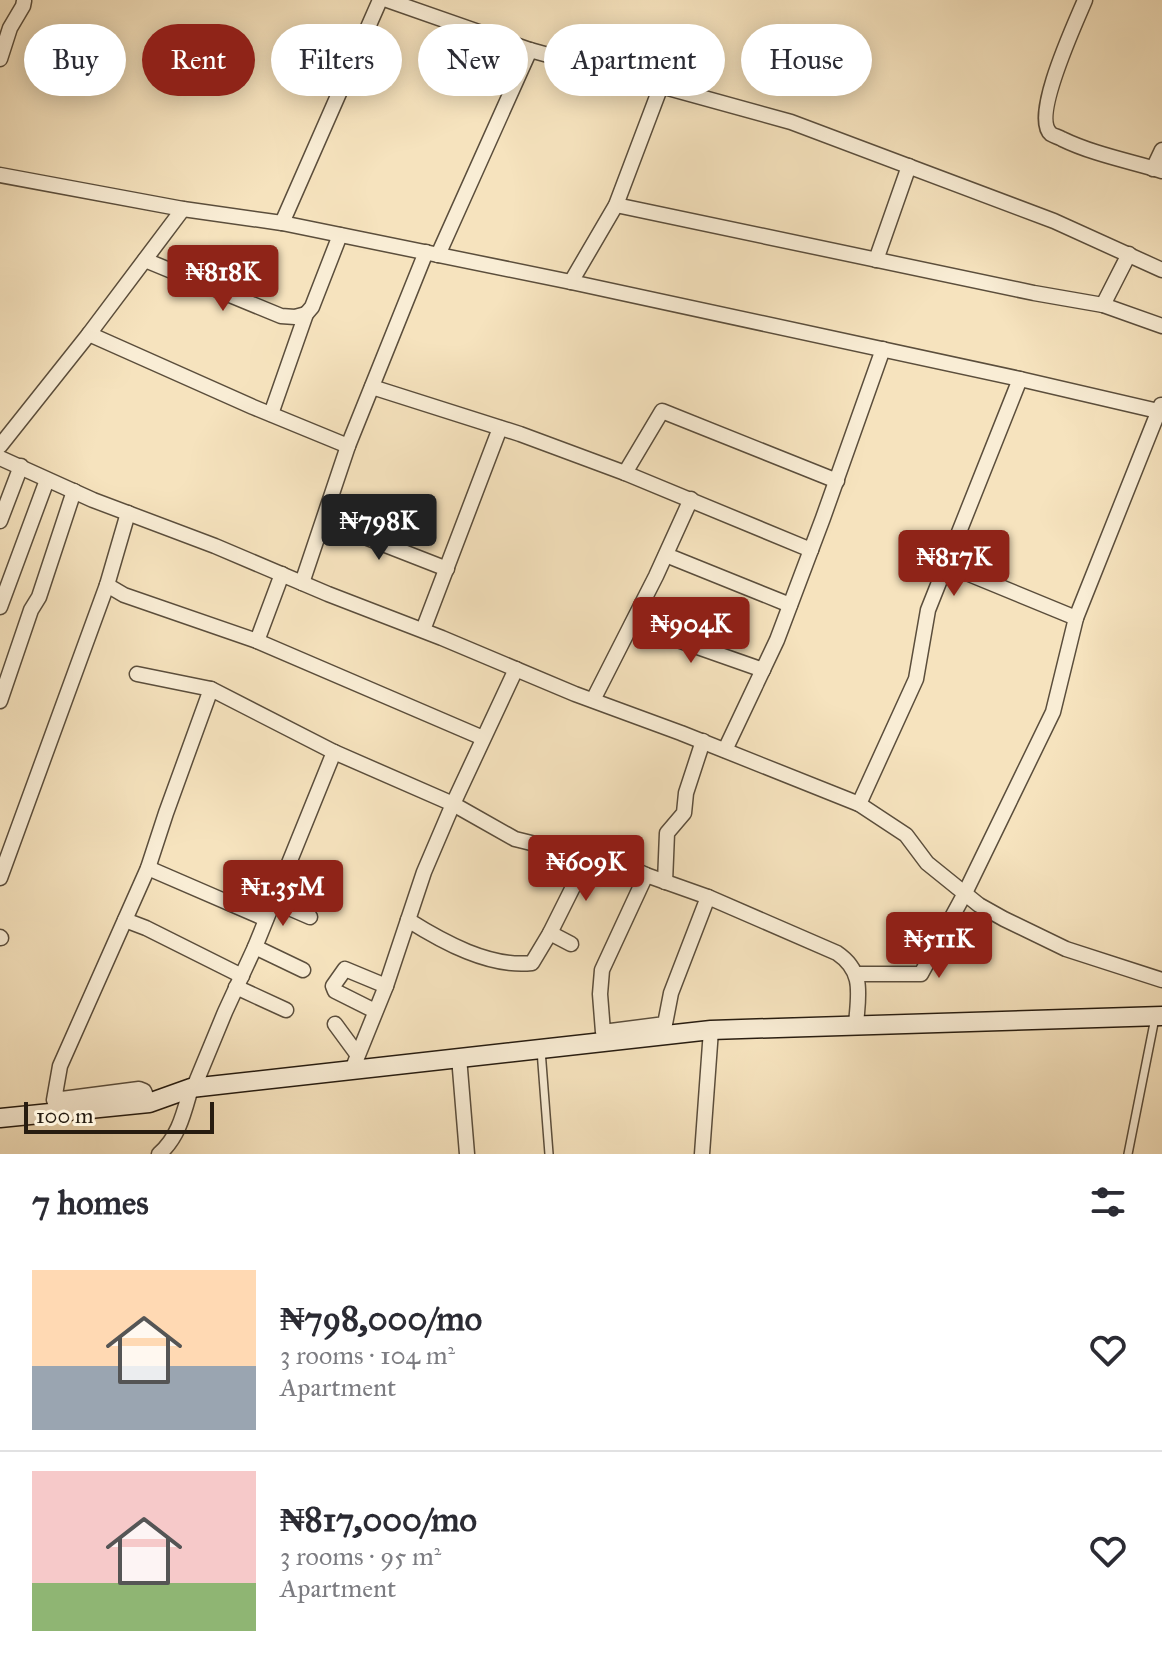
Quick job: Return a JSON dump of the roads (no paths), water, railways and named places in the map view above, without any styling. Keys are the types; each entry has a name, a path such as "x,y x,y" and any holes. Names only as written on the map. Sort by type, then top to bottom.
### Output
{"street":[{"path":"282,223 380,0"},
{"path":"387,0 544,54"},
{"path":"1085,0 1054,79 1046,116 1050,133 1077,147 1158,170 1162,150"},
{"path":"0,59 10,28 24,1"},
{"path":"302,583 348,446 372,387 530,50"},
{"path":"571,282 616,205 657,96"},
{"path":"697,96 791,122 909,166 1054,221 1162,270"},
{"path":"876,260 909,166"},
{"path":"0,175 183,209 282,223 1161,409 1076,618 1053,712 965,893 921,974 856,974"},
{"path":"616,205 1103,305 1162,326"},
{"path":"0,446 183,209"},
{"path":"271,414 306,314 312,307 340,235"},
{"path":"1103,305 1129,254"},
{"path":"145,260 281,316 306,314"},
{"path":"89,334 348,446"},
{"path":"725,750 790,605 883,349"},
{"path":"859,804 916,679 928,610 1020,379"},
{"path":"372,387 625,473 811,550"},
{"path":"625,473 662,411 837,481"},
{"path":"423,630 500,428"},
{"path":"1148,439 1162,448"},
{"path":"0,458 128,513 859,804 906,835 927,863 1004,919 1066,949 1162,980"},
{"path":"0,521 21,466"},
{"path":"0,607 47,480"},
{"path":"0,701 74,491"},
{"path":"593,700 691,499"},
{"path":"0,878 7,841 107,585 128,513"},
{"path":"324,521 447,569"},
{"path":"666,555 790,605"},
{"path":"947,565 1076,618"},
{"path":"257,641 282,574"},
{"path":"107,585 124,595 257,641 483,738"},
{"path":"632,624 763,670"},
{"path":"355,1062 386,986 424,872 516,669"},
{"path":"137,674 211,689 334,752 453,804 515,839 588,857"},
{"path":"149,1103 144,1091 139,1089 54,1100 63,1057 148,868 211,689"},
{"path":"665,882 667,833 684,813 686,793 703,741"},
{"path":"159,1154 168,1146 182,1121 192,1088 255,947 334,752"},
{"path":"408,920 461,949 511,963 532,963 593,851 837,953 848,961 856,974 856,1025"},
{"path":"148,868 266,919"},
{"path":"646,875 602,970 603,1032 665,1024 671,993 708,897"},
{"path":"281,884 299,895"},
{"path":"273,901 310,917"},
{"path":"125,920 146,928 286,1010"},
{"path":"550,933 571,944"},
{"path":"255,947 303,970"},
{"path":"375,1011 335,991 333,986 345,969 386,986"},
{"path":"0,1118 149,1103 192,1088 355,1062 459,1057 711,1030 1159,1016"},
{"path":"335,1024 355,1062"},
{"path":"702,1154 711,1030"},
{"path":"459,1057 467,1154"}],"lane":[{"path":"1128,1154 1159,1016"},
{"path":"541,1048 549,1154"}]}
